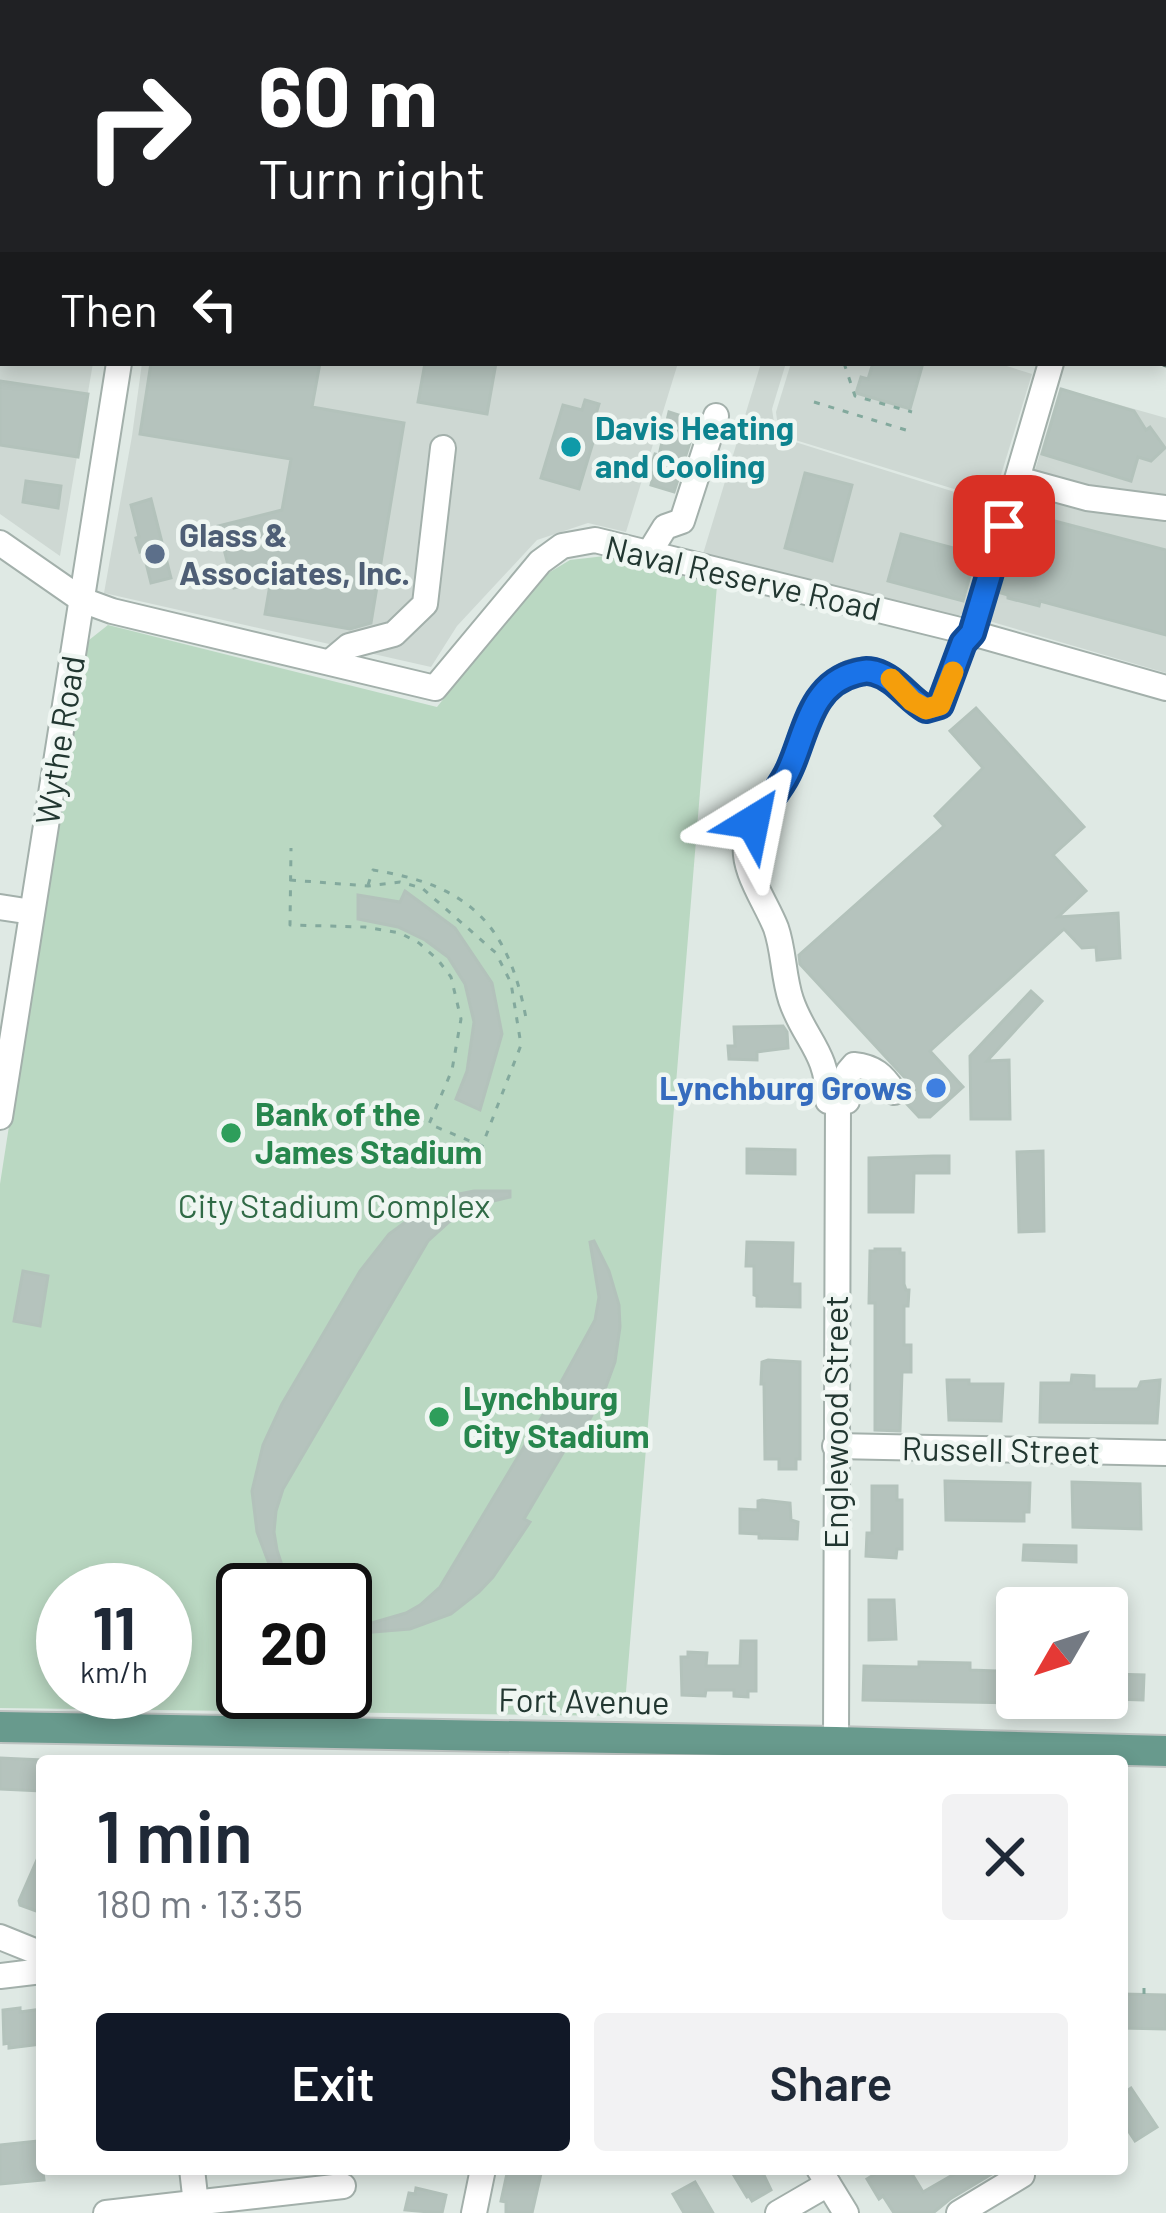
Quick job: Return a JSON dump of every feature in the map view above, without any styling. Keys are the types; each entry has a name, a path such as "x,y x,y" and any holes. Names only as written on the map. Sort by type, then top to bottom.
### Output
{"main road":[{"name":"Fort Avenue","path":"0,1727 680,1750 805,1752 836,1742 925,1753 1166,1751"}],"street":[{"name":"Wythe Road","path":"0,1117 119,366"},
{"path":"972,633 1050,366"},
{"path":"650,553 665,527 682,521 716,416"},
{"path":"330,662 349,646 394,634 425,604 443,448"},
{"path":"1018,479 1088,498 1166,508"},
{"name":"Naval Reserve Road","path":"0,544 82,600 112,611 435,688 540,562 562,546 596,540 972,633 1166,688"},
{"name":"Englewood Street","path":"836,1742 838,1101 793,1006 778,934 752,876 746,838 789,771 812,710 826,688 846,675 869,670 894,680 926,709 940,705 963,643 972,633"},
{"path":"0,907 32,912"},
{"path":"838,1101 854,1065 884,1076 893,1092"},
{"name":"Russell Street","path":"836,1446 1166,1453"},
{"path":"0,1937 36,1952"},
{"path":"0,1976 36,1973"},
{"path":"193,2175 196,2208"},
{"path":"473,2213 482,2175"},
{"path":"959,2213 1022,2175"},
{"path":"778,2213 823,2176 846,2213"},
{"path":"106,2213 196,2208 343,2186"}],"path":[{"path":"845,366 855,396 912,412"},
{"path":"814,402 906,430"},
{"path":"290,880 368,886 400,881 422,888 496,953 511,983 521,1045 482,1146 429,1124 452,1070 461,1019 451,977 439,960 400,933 290,925 290,880 291,848"},
{"path":"368,886 373,870 405,875 440,886 470,907 489,924 506,950 519,981 526,1018 518,1019"}],"shaded area":[{"path":"0,366 92,366 60,556 0,514"},
{"path":"142,366 677,366 626,532 588,523 537,540 457,626 431,667 104,593"},
{"path":"760,366 785,366 772,409 776,436 993,504 965,612 955,618 703,554"},
{"path":"790,366 1007,366 1032,374 993,501 779,435 776,412"},
{"path":"1060,388 1166,418 1166,673 989,621"}],"green space":[{"name":"City Stadium Complex","path":"605,556 717,585 624,1716 372,1713 372,1563 216,1563 216,1711 192,1710 192,1563 36,1563 36,1708 0,1708 0,1184 84,644 108,625 437,707 540,578 570,560"}],"building":[{"path":"151,366 319,366 312,407 404,423 371,623 350,629 265,614 271,579 234,588 218,526 282,510 291,459 140,434"},
{"path":"424,366 495,366 487,414 418,402"},
{"path":"872,366 922,366 910,409 856,393 861,377 868,379"},
{"path":"0,381 88,394 78,457 0,445"},
{"path":"1061,389 1134,411 1165,448 1151,461 1138,457 1131,481 1042,454"},
{"name":"Davis Heating and Cooling","path":"585,400 599,404 596,414 601,416 579,489 541,478 563,405 582,410"},
{"path":"669,412 697,421 674,492 651,485 653,477 648,476 655,454 659,455"},
{"path":"805,473 852,485 832,561 785,548"},
{"path":"26,481 61,486 58,508 23,502"},
{"path":"151,499 171,578 151,583 131,505"},
{"path":"1024,513 1166,550 1166,635 1001,593"},
{"path":"901,534 976,554 963,601 888,581"},
{"path":"976,708 1084,827 1053,855 1086,891 1058,917 1118,913 1120,958 1097,960 1096,947 1082,948 1064,929 930,1051 963,1087 930,1117 919,1117 906,1103 918,1092 800,964 799,955 944,826 935,816 983,768 950,731"},
{"path":"405,891 455,928 492,983 502,1034 480,1110 456,1099 467,1071 474,1022 465,984 448,957 398,927 358,919 358,895 400,902"},
{"path":"1031,991 1042,1001 987,1061 1009,1060 1010,1119 971,1119 970,1056"},
{"path":"783,1026 788,1048 757,1052 757,1060 729,1059 728,1046 735,1046 734,1027"},
{"path":"747,1149 795,1150 795,1174 747,1173"},
{"path":"1043,1151 1044,1231 1019,1232 1017,1152"},
{"path":"949,1156 949,1173 914,1173 913,1212 869,1212 869,1158"},
{"path":"510,1191 510,1197 459,1213 428,1241 283,1489 274,1532 281,1563 269,1563 257,1532 252,1491 263,1445 282,1404 360,1271 389,1234 426,1207 454,1195"},
{"path":"594,1241 609,1271 620,1327 615,1362 579,1440 573,1436 524,1519 530,1522 479,1592 451,1614 410,1629 372,1632 372,1623 406,1613 440,1587 543,1415 595,1320 599,1297 590,1242"},
{"path":"747,1242 793,1243 792,1284 800,1284 800,1307 757,1306 754,1266 746,1266"},
{"path":"870,1251 904,1253 904,1284 909,1290 904,1345 911,1345 911,1372 902,1372 900,1431 875,1430 875,1303 869,1303"},
{"path":"23,1271 48,1276 40,1326 14,1321"},
{"path":"762,1362 800,1362 800,1459 796,1459 796,1469 779,1469 779,1459 765,1459 761,1384"},
{"path":"1072,1375 1094,1376 1094,1389 1138,1389 1141,1382 1160,1380 1157,1423 1040,1422 1041,1383 1071,1383"},
{"path":"947,1380 1003,1384 1001,1421 949,1420"},
{"path":"945,1481 1030,1483 1029,1512 1024,1512 1024,1521 946,1520"},
{"path":"1072,1482 1140,1484 1141,1529 1073,1527"},
{"path":"872,1486 897,1486 897,1500 902,1500 902,1549 897,1549 896,1558 866,1556 867,1533 872,1533"},
{"path":"762,1500 790,1503 791,1520 798,1522 797,1539 740,1533 740,1509 758,1510"},
{"path":"1024,1545 1076,1546 1076,1562 1023,1560"},
{"path":"869,1600 894,1600 896,1639 869,1640"},
{"path":"741,1641 756,1641 756,1691 748,1691 748,1697 734,1696 734,1690 682,1695 681,1657 688,1657 688,1652 707,1653 706,1666 740,1666"},
{"path":"919,1662 970,1663 970,1670 996,1671 996,1703 863,1700 864,1666 919,1667"},
{"path":"1128,1674 1144,1675 1143,1700 1128,1700"},
{"path":"0,1758 36,1760 36,1791 0,1789"},
{"path":"36,1862 36,1911 19,1901"},
{"path":"1128,1994 1166,1995 1166,2029 1128,2028"},
{"path":"3,2010 36,2010 36,2045 9,2048 9,2043 4,2044"},
{"path":"1128,2090 1157,2127 1135,2141 1128,2130"},
{"path":"36,2141 36,2175 43,2175 44,2180 0,2184 0,2145"},
{"path":"507,2175 541,2175 532,2213 506,2213 506,2202 501,2201"},
{"path":"734,2175 764,2175 771,2190 752,2201"},
{"path":"913,2175 923,2192 953,2175 990,2175 933,2213 894,2213 867,2179"},
{"path":"695,2182 713,2213 684,2213 673,2194"},
{"path":"416,2188 446,2195 442,2213 405,2210 409,2193 415,2194"}],"slow traffic":[{"path":"891,679 926,709 940,705 953,672"}],"place":[{"name":"Davis Heating and Cooling","path":"571,447"},
{"name":"Glass & Associates, Inc.","path":"155,554"},
{"name":"Lynchburg Grows","path":"936,1088"},
{"name":"Bank of the James Stadium","path":"231,1133"},
{"name":"Lynchburg City Stadium","path":"439,1417"}],"route":[{"path":"753,822 789,771 812,710 826,688 846,675 869,670 894,680 926,709 940,705 963,643 972,633 1004,526"}]}
